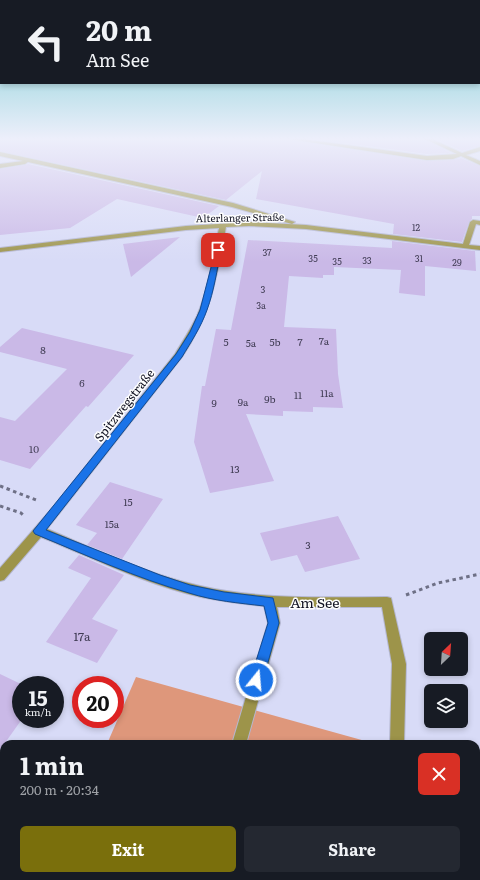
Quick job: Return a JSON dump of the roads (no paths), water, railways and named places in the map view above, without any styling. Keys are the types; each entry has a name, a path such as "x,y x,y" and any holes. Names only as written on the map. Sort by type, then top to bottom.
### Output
{"street":[{"path":"117,180 233,205 261,212 306,227"},
{"path":"465,247 472,222 480,223"},
{"name":"Alterlanger Straße","path":"0,250 223,225 277,225 306,227 480,248"},
{"name":"Spitzwegstraße","path":"0,576 58,509 179,355 204,310 223,225"},
{"name":"Am See","path":"39,531 158,579 190,589 224,596 269,601 387,602 399,664 396,740"},
{"path":"240,740 274,623 269,601"}]}
